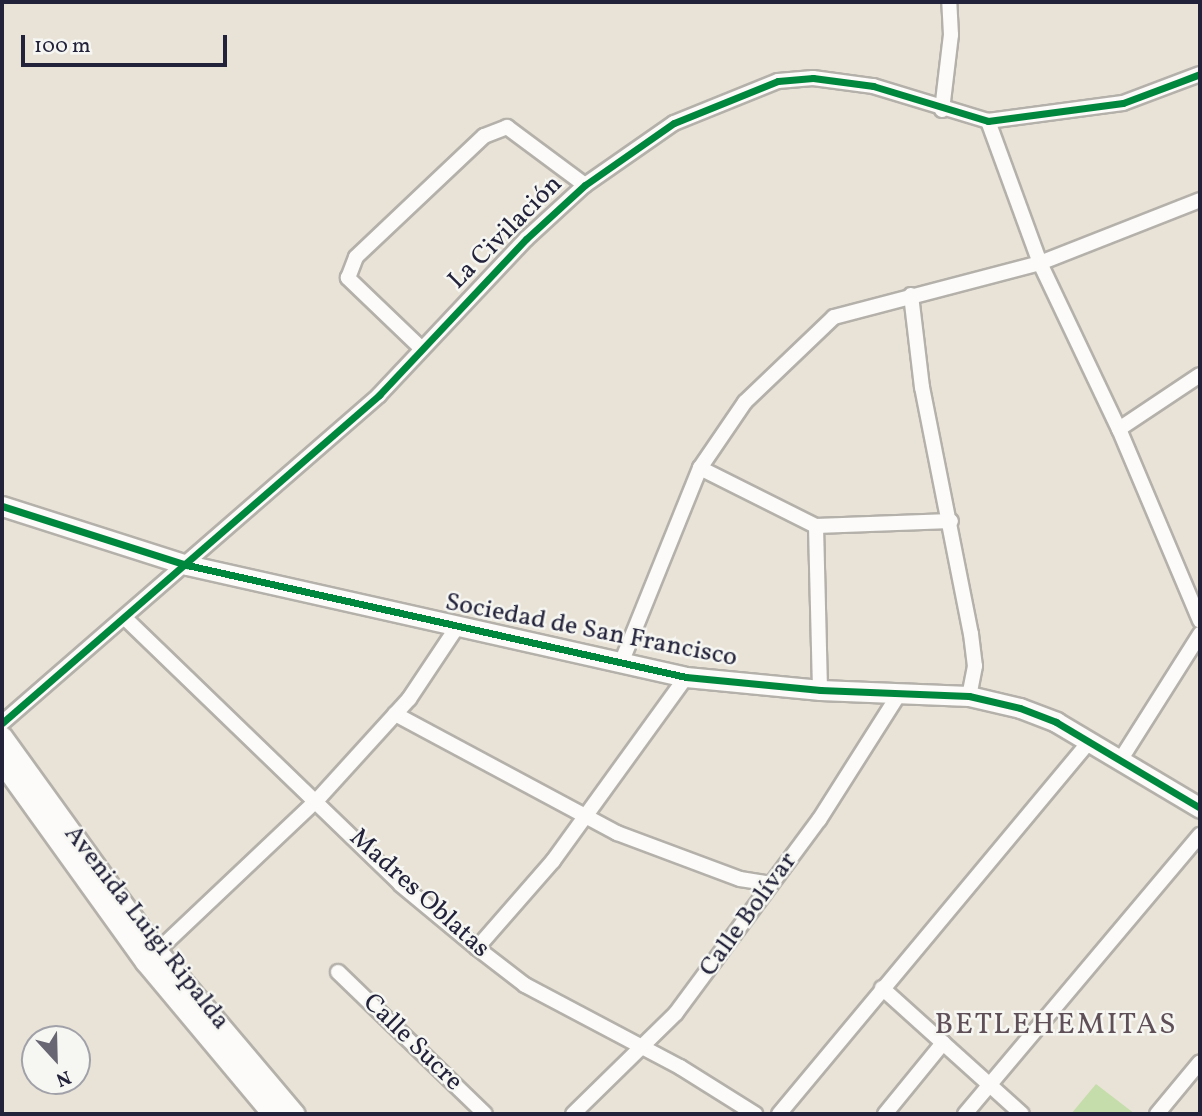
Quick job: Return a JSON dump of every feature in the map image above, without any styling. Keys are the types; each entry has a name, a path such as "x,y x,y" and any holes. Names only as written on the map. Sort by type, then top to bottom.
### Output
{"street":[{"path":"942,110 951,35 949,2"},
{"name":"La Civilación","path":"2,723 187,565 379,395 526,239 584,185 674,123 778,81 813,78 873,86 942,110 988,121 1123,103 1200,74"},
{"path":"988,121 1040,263 1119,429 1200,621"},
{"path":"422,349 348,278 356,257 484,136 507,127 584,185"},
{"path":"622,661 700,468 745,402 834,317 1040,263 1200,200"},
{"path":"911,295 922,387 951,521 975,666 969,696"},
{"path":"1119,429 1200,375"},
{"path":"700,468 816,526 951,521"},
{"name":"Sociedad de San Francisco","path":"2,506 187,565 686,677 820,690 969,696 1040,716 1121,758 1200,808"},
{"path":"816,526 820,690"},
{"name":"Madres Oblatas","path":"125,618 317,800 400,884 477,948 525,985 645,1047 755,1114"},
{"path":"152,957 317,800 395,714 457,627"},
{"path":"1121,758 1200,634"},
{"path":"477,948 553,861 686,677"},
{"name":"Calle Bolívar","path":"573,1114 645,1047 676,1013 819,820 899,694"},
{"path":"395,714 646,846 740,879 770,884"},
{"name":"Avenida Luigi Ripalda","path":"2,737 152,957 295,1114"},
{"path":"779,1114 1090,741"},
{"name":"Avenida Luigi Ripalda","path":"2,763 272,1114"},
{"path":"965,1114 1200,835"},
{"name":"Calle Sucre","path":"338,972 485,1114"},
{"path":"882,988 1021,1114"},
{"path":"885,1114 943,1043"},
{"path":"1157,1114 1198,1072"}],"green space":[{"path":"1096,1084 1135,1114 1071,1114"}],"cycle path":[{"path":"2,723 379,395 526,239 585,185 674,123 778,81 813,78 873,86 988,121 1123,103 1200,74"},
{"path":"2,506 187,565 686,677 820,690 969,696 1020,708 1056,722 1200,808"}],"district":[{"name":"BETLEHEMITAS","path":"1056,1025"}]}
